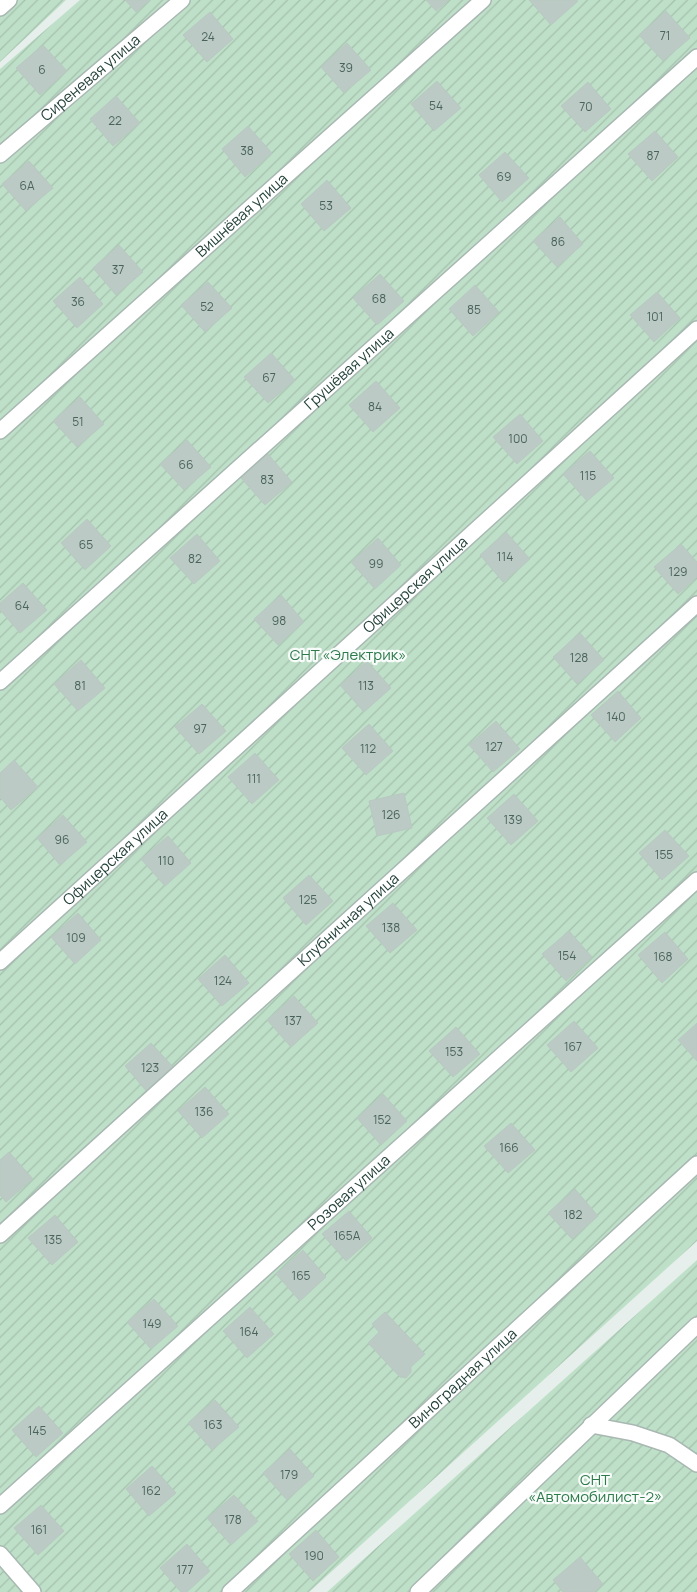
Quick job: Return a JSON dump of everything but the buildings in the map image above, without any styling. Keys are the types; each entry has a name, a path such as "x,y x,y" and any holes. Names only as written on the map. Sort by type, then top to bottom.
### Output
{"street":[{"path":"0,8 9,0"},
{"name":"Сиреневая улица","path":"0,155 182,0"},
{"name":"Вишнёвая улица","path":"0,431 483,0"},
{"name":"Грушёвая улица","path":"0,682 697,57"},
{"name":"Офицерская улица","path":"0,962 697,329"},
{"name":"Клубничная улица","path":"0,1234 697,604"},
{"name":"Розовая улица","path":"0,1506 697,880"},
{"name":"Виноградная улица","path":"230,1592 697,1164"},
{"path":"418,1592 697,1325"},
{"path":"591,1425 633,1433 669,1445 697,1464"},
{"path":"0,1554 32,1592"}],"green space":[{"path":"0,0 66,0 0,62"},
{"name":"СНТ «Электрик»","path":"80,0 697,0 697,1241 309,1592 0,1592 0,69"},
{"name":"СНТ «Автомобилист-2»","path":"697,1260 697,1592 327,1592"}]}
